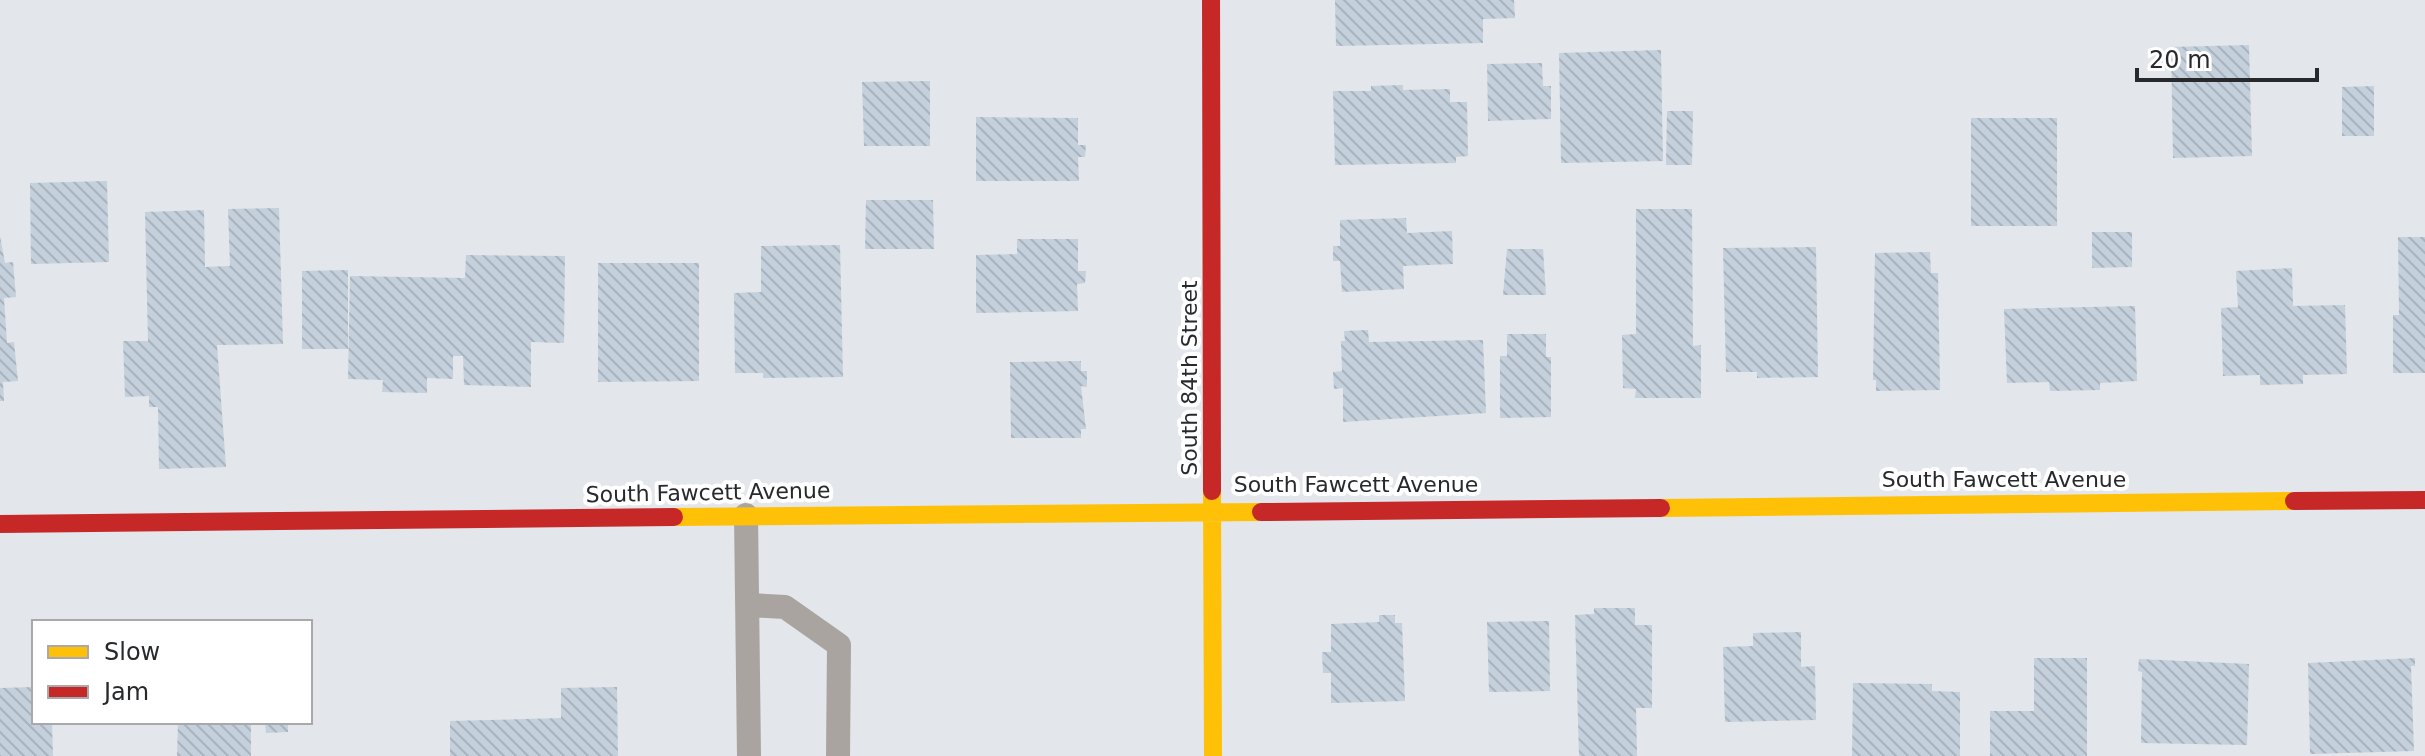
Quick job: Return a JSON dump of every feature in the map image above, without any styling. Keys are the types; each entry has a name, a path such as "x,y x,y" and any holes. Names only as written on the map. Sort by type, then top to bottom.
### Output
{"street":[{"name":"South 84th Street","path":"1211,0 1213,756"},
{"name":"South Fawcett Avenue","path":"0,524 2425,500"}],"lane":[{"path":"746,515 750,605 749,756"},
{"path":"750,605 785,607 839,645 838,756"}],"building":[{"path":"1335,0 1514,0 1515,18 1483,19 1483,43 1336,46"},
{"path":"2249,45 2252,156 2173,158 2171,47"},
{"path":"1661,50 1663,161 1561,163 1559,53"},
{"path":"1542,63 1543,86 1551,86 1551,119 1488,121 1487,64"},
{"path":"930,81 930,146 864,146 862,82"},
{"path":"1403,85 1403,90 1450,89 1450,102 1467,102 1468,156 1456,157 1456,163 1335,165 1333,91 1371,91 1371,86"},
{"path":"2374,86 2374,136 2342,136 2342,87"},
{"path":"1667,111 1693,111 1692,165 1666,165"},
{"path":"976,117 1078,118 1078,145 1086,145 1085,157 1078,157 1079,181 976,181"},
{"path":"1971,118 2057,118 2057,226 1971,226"},
{"path":"107,181 109,262 31,264 30,183"},
{"path":"866,200 933,200 934,249 865,249"},
{"path":"279,208 283,344 217,345 226,467 159,469 158,407 149,407 149,396 125,397 123,341 148,341 145,212 204,210 205,267 230,266 228,209"},
{"path":"1636,209 1692,209 1693,346 1701,345 1701,398 1635,398 1636,389 1623,388 1622,335 1636,334"},
{"path":"1406,218 1407,233 1452,231 1453,264 1403,266 1404,289 1342,292 1340,261 1333,261 1333,246 1340,246 1340,220"},
{"path":"2092,232 2132,232 2132,267 2092,268"},
{"path":"0,236 5,263 13,262 16,297 4,298 7,343 14,342 18,381 3,382 4,401 0,401"},
{"path":"2398,237 2425,237 2425,373 2393,373 2393,315 2399,315"},
{"path":"1017,239 1078,239 1078,271 1086,271 1085,283 1077,284 1078,311 976,313 976,255 1017,254"},
{"path":"840,245 843,377 763,378 763,373 735,373 734,293 761,292 761,246"},
{"path":"1816,247 1818,377 1757,378 1757,372 1726,372 1723,248"},
{"path":"1507,249 1543,249 1546,295 1503,295"},
{"path":"1930,252 1931,273 1938,273 1940,390 1876,391 1876,380 1873,380 1875,253"},
{"path":"466,255 565,256 564,343 531,342 531,387 464,385 463,356 453,356 453,379 427,378 427,393 382,392 383,380 348,379 350,276 465,278"},
{"path":"598,263 699,263 699,381 598,382"},
{"path":"2292,268 2293,306 2345,305 2347,374 2303,375 2303,384 2260,385 2260,375 2223,376 2221,308 2238,307 2236,271"},
{"path":"348,270 348,349 302,349 302,271"},
{"path":"2135,306 2137,381 2100,383 2100,390 2050,391 2049,382 2007,383 2004,309"},
{"path":"1368,330 1369,342 1483,340 1486,413 1343,422 1343,388 1334,389 1333,372 1342,371 1341,341 1345,341 1344,331"},
{"path":"1507,334 1546,334 1546,357 1551,357 1551,417 1500,418 1500,356 1507,356"},
{"path":"1081,361 1081,371 1087,371 1087,387 1081,386 1086,429 1081,429 1081,438 1011,438 1010,362"},
{"path":"1594,608 1635,608 1635,625 1652,625 1652,708 1636,708 1637,756 1579,756 1575,615 1594,614"},
{"path":"1379,615 1395,615 1395,623 1402,623 1405,701 1331,703 1331,673 1323,673 1322,652 1331,652 1331,624 1379,622"},
{"path":"1549,621 1550,691 1489,692 1487,622"},
{"path":"1801,632 1801,667 1815,666 1816,720 1725,722 1723,647 1753,646 1753,633"},
{"path":"2034,658 2087,658 2087,756 1990,756 1990,711 2034,711"},
{"path":"2415,658 2415,666 2411,666 2414,751 2310,754 2308,663"},
{"path":"2139,659 2249,664 2247,745 2141,743 2142,672 2138,671"},
{"path":"1853,683 1932,684 1932,691 1960,692 1960,756 1852,756"},
{"path":"32,687 32,724 52,724 53,756 0,756 0,688"},
{"path":"617,687 618,756 450,756 450,721 561,718 561,688"},
{"path":"178,724 251,724 251,756 177,756"},
{"path":"265,724 288,724 288,732 266,733"}],"traffic: slow":[{"path":"1212,491 1213,756"},
{"path":"1661,508 2294,501"},
{"path":"674,517 1261,512"}],"traffic: jam":[{"path":"1211,0 1212,491"},
{"path":"2294,501 2425,500"},
{"path":"1261,512 1661,508"},
{"path":"0,524 674,517"}]}
